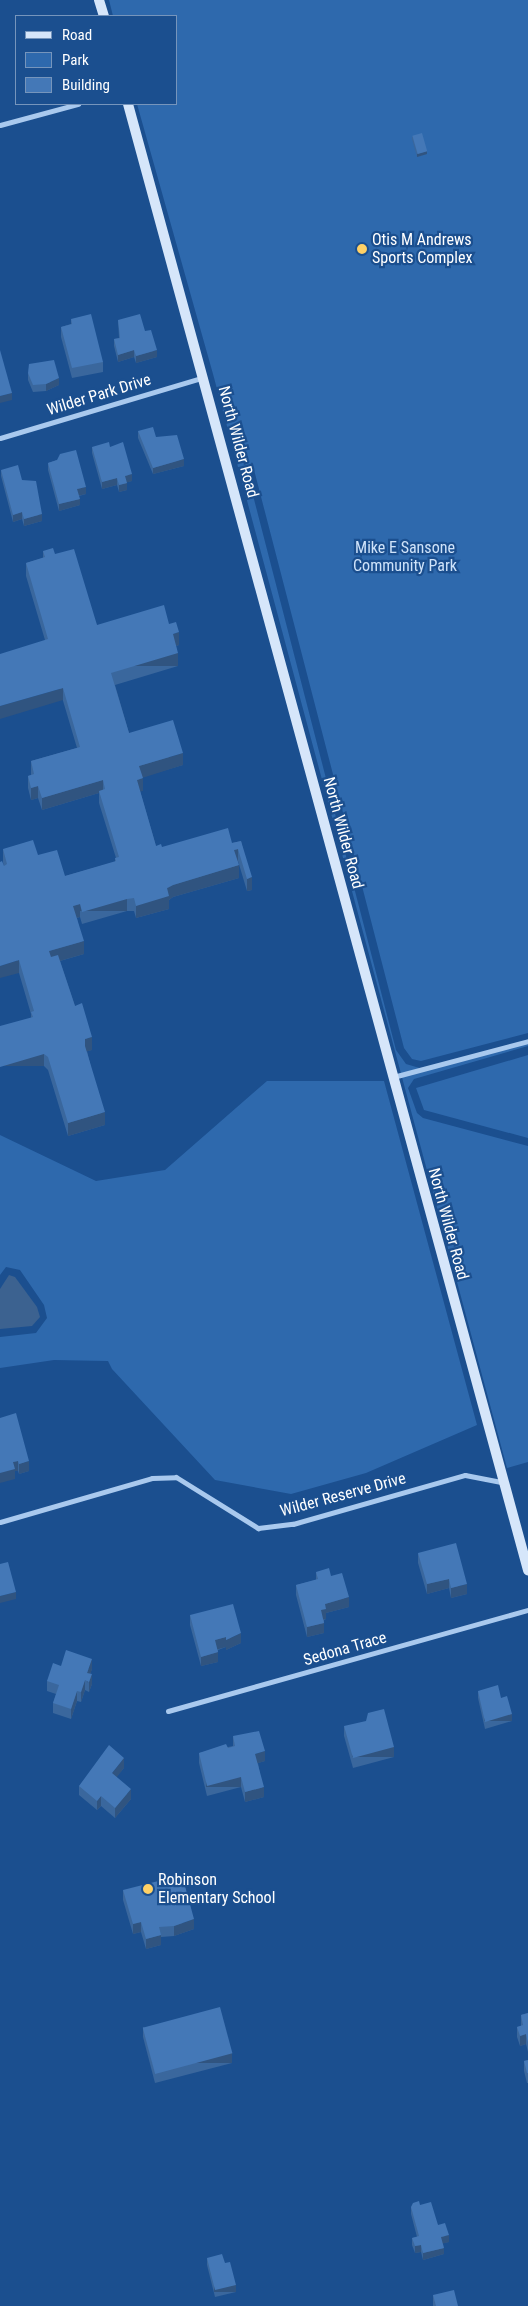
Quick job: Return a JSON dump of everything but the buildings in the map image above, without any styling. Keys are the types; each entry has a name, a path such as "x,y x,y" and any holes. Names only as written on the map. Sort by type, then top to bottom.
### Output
{"street":[{"path":"99,0 104,15"},
{"path":"0,125 74,105"},
{"name":"North Wilder Road","path":"128,105 204,376 502,1482 528,1570"},
{"name":"Wilder Park Drive","path":"0,438 204,376"},
{"path":"392,1077 528,1041"},
{"name":"Wilder Reserve Drive","path":"0,1522 152,1478 176,1477 258,1528 293,1524 465,1474 502,1482"},
{"name":"Sedona Trace","path":"168,1711 528,1610"}],"green space":[{"name":"Mike E Sansone Community Park","path":"109,0 528,0 528,1033 421,1061 412,1059 404,1048 252,462 247,472 396,1050 406,1064 423,1069 528,1042 528,1046 414,1079 408,1088 417,1113 423,1118 528,1146 528,1462 507,1468 213,374 137,105 178,105 178,15 113,15"},
{"path":"528,1055 528,1138 424,1110 416,1088"},
{"path":"267,1081 384,1081 477,1425 366,1473 291,1494 215,1480 112,1369 108,1361 54,1360 0,1368 0,1337 36,1333 47,1318 44,1305 20,1270 6,1267 0,1275 0,1135 96,1181 165,1170"}],"shaded area":[{"path":"9,1275 15,1277 37,1307 40,1317 32,1326 0,1329 0,1289"}],"place":[{"name":"Otis M Andrews Sports Complex","path":"362,249"},
{"name":"Robinson Elementary School","path":"148,1889"}]}
